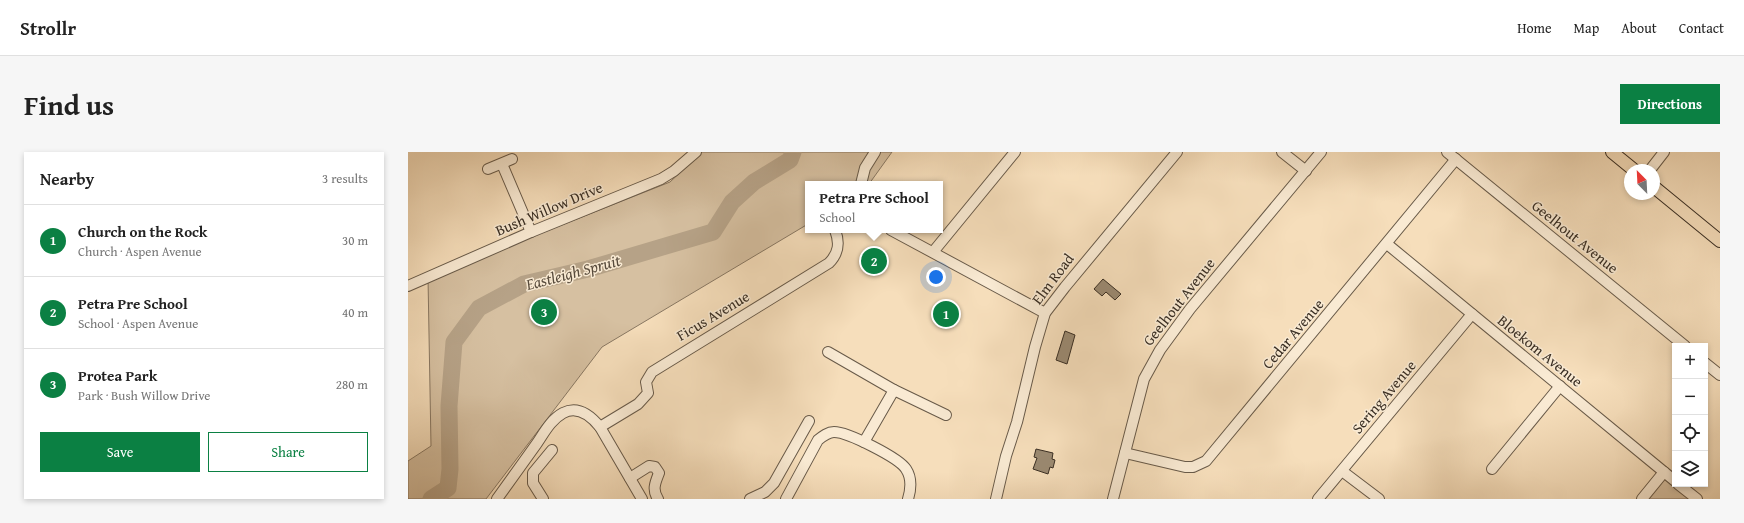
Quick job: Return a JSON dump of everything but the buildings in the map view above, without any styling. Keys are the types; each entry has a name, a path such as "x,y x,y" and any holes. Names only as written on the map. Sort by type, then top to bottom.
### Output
{"main road":[{"path":"1612,152 1627,164"},
{"path":"1660,192 1720,241"}],"street":[{"path":"863,181 865,168 875,152"},
{"path":"933,252 1015,152"},
{"name":"Elm Road","path":"996,499 1006,456 1017,422 1035,347 1046,313 1065,287 1176,152"},
{"path":"1282,152 1306,171"},
{"name":"Geelhout Avenue","path":"1113,499 1144,379 1152,362 1190,309 1322,152"},
{"name":"Geelhout Avenue","path":"1447,152 1681,343"},
{"path":"1655,164 1664,152"},
{"name":"Bush Willow Drive","path":"408,286 531,232 661,178 674,171 691,154"},
{"path":"488,169 512,159"},
{"name":"Cedar Avenue","path":"1124,452 1193,468 1206,461 1456,159"},
{"path":"502,164 531,232"},
{"name":"Ficus Avenue","path":"600,427 643,401 648,393 646,382 652,372 829,263 838,250 839,244 836,233"},
{"path":"897,233 1046,313"},
{"name":"Bloekom Avenue","path":"1387,244 1672,479"},
{"name":"Sering Avenue","path":"1318,499 1472,314"},
{"path":"828,352 894,390 946,415"},
{"path":"1708,365 1720,375"},
{"path":"1492,469 1560,386"},
{"path":"864,442 894,390"},
{"path":"497,499 551,423 564,412 571,410 585,413 593,418 600,427 642,499"},
{"path":"750,499 765,492 774,483 809,421"},
{"path":"786,499 815,445 822,437 833,432 841,433 864,442 892,457 906,468 910,481 908,499"},
{"path":"543,499 533,483 533,472 552,450"},
{"path":"630,478 649,466 655,467 658,473 654,486 654,492 658,499"},
{"path":"1342,471 1379,499"},
{"path":"1642,499 1664,472"},
{"path":"1682,487 1697,499"}],"shaded area":[{"path":"702,152 892,152 871,181 805,181 805,226 602,347 486,499 408,499 408,461 431,446 428,278 670,182"},
{"path":"1660,473 1672,483 1672,487 1677,487 1692,499 1638,499"}],"waterway":[{"name":"Eastleigh Spruit","path":"431,499 448,488 450,469 449,406 454,342 479,308 524,284 588,269 713,232 732,202 754,182 790,160 793,152"}],"place":[{"name":"Petra Pre School","path":"874,261"},
{"name":"Protea Park","path":"544,312"},
{"name":"Church on the Rock","path":"946,314"}]}
